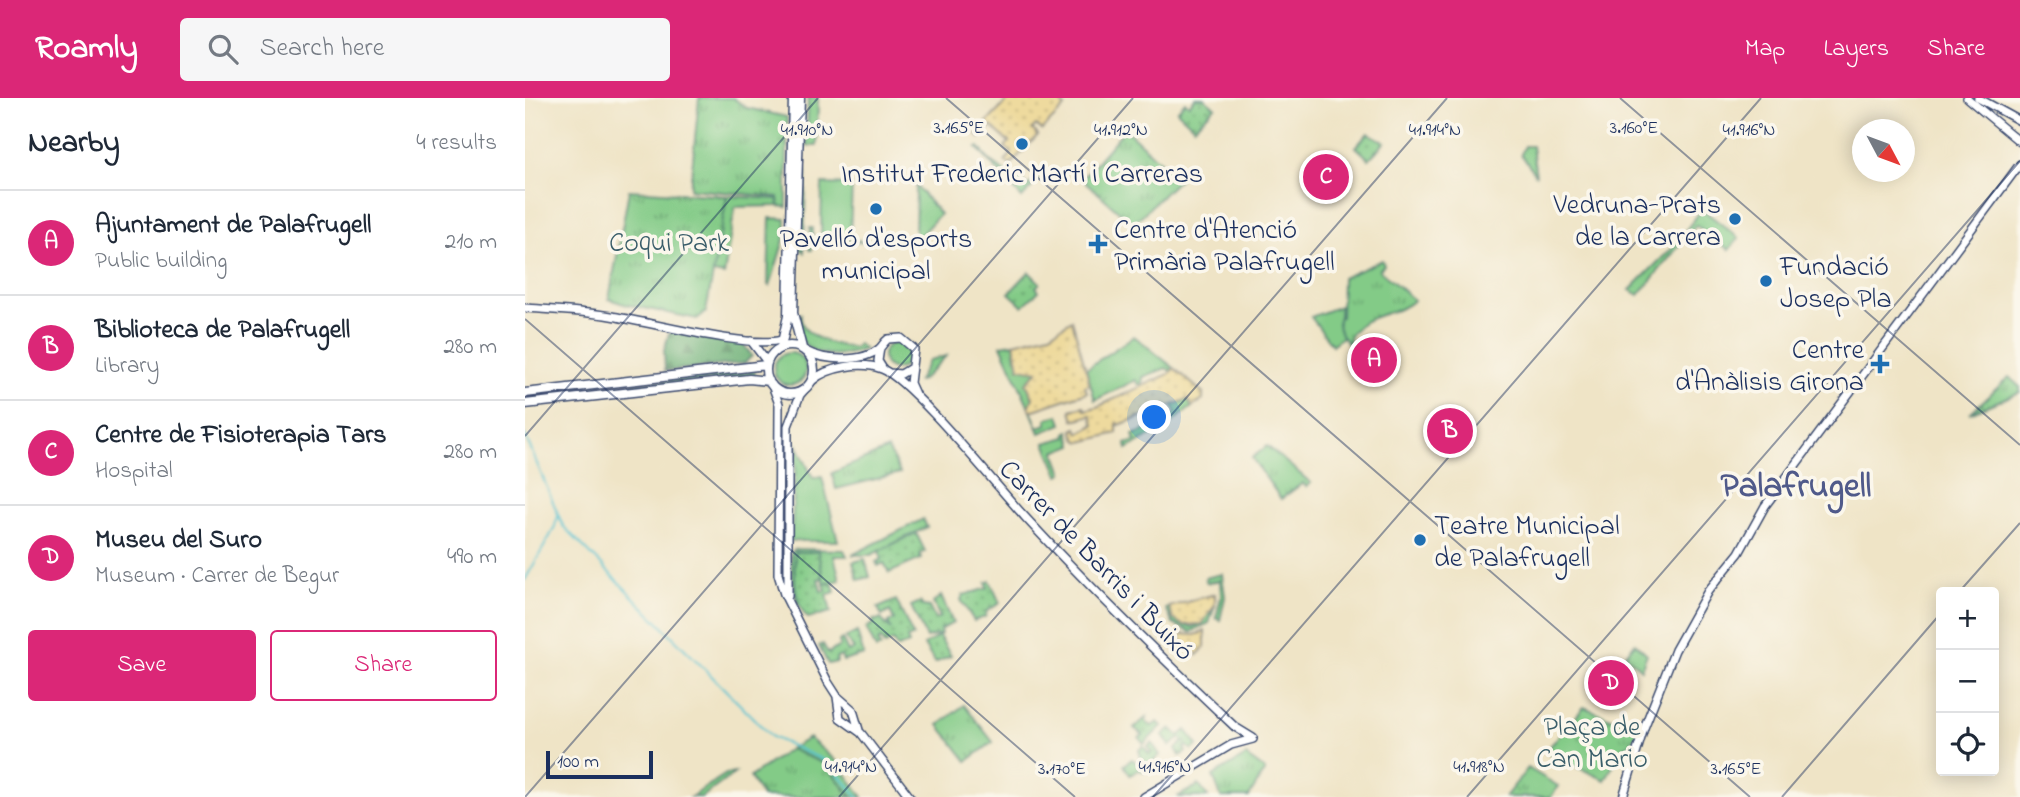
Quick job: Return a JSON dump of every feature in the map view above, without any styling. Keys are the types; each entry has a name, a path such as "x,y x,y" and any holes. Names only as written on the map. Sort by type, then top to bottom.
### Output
{"main road":[{"path":"770,383 767,364 779,344 788,316 793,98"},
{"path":"525,404 744,379 770,383 788,394 809,384 814,364 804,349 793,313 800,98"},
{"path":"779,344 804,349"},
{"path":"525,393 743,369 767,364"}],"street":[{"path":"1967,98 2020,142"},
{"path":"1978,98 2019,120"},
{"path":"1623,797 1658,692 1707,591 1739,553 1765,506 2020,164"},
{"path":"525,308 608,315 779,344"},
{"path":"790,604 786,545 788,426 800,395 809,384 829,370 861,366 901,374 911,368 915,355 906,340 892,338 865,355 829,359 804,349"},
{"path":"747,340 756,345 767,364"},
{"path":"880,348 878,356 886,371"},
{"name":"Carrer de Barris i Buixó","path":"911,368 910,383 919,400"},
{"name":"Carrer de Barris i Buixó","path":"886,371 919,400 1083,579 1235,727 1253,738 1233,744 1144,797"},
{"path":"770,383 777,396 780,417 778,573 790,604 843,709 840,718 859,730"},
{"path":"843,709 853,710 859,730 910,797"},
{"path":"844,722 854,715"}],"green space":[{"path":"699,98 733,98 747,108 787,117 787,207 779,206 778,197 690,189"},
{"path":"808,98 818,98 817,146 807,146"},
{"path":"1195,98 1204,98 1215,107 1194,127 1177,111 1185,102 1189,105"},
{"path":"1125,129 1179,179 1133,224 1082,179"},
{"path":"1368,133 1385,142 1369,159 1356,147"},
{"path":"1525,146 1532,146 1536,176 1521,154"},
{"path":"979,147 987,158 1015,180 1018,177 1028,186 1037,177 1039,179 1022,198 977,148"},
{"path":"806,170 804,252 800,248 801,172"},
{"path":"822,184 852,185 850,237 821,236"},
{"path":"916,186 940,214 915,241"},
{"name":"Coqui Park","path":"629,190 727,196 706,312 697,319 609,299"},
{"path":"727,196 779,199 779,206 735,207 724,275 713,273"},
{"path":"1702,209 1739,238 1729,250 1696,225 1639,295 1630,290 1672,248"},
{"path":"770,218 786,219 786,233 770,286 768,285"},
{"path":"810,228 813,228 813,239 892,242 812,241 812,250 809,250"},
{"path":"1382,260 1384,265 1379,270 1414,300 1397,310 1362,323 1349,338 1352,349 1343,338 1339,327 1342,278"},
{"path":"1029,272 1040,283 1036,287 1039,291 1023,306 1009,293"},
{"path":"1340,306 1338,324 1342,337 1332,345 1311,317"},
{"path":"801,314 805,329 819,339 854,348 858,344 864,349 839,355 812,350 801,338 797,316"},
{"path":"670,331 744,345 752,356 745,363 665,371 664,350"},
{"path":"1134,336 1174,368 1171,371 1166,368 1143,377 1142,384 1138,384 1136,380 1095,400 1086,369"},
{"path":"896,343 905,347 909,356 905,365 896,369 887,365 883,356 887,347"},
{"path":"1014,343 1016,358 1038,371 1026,383 1033,398 1029,407 1001,345"},
{"path":"790,353 801,358 806,369 801,380 790,385 779,380 774,369 779,358"},
{"path":"946,356 922,380 918,381 929,360"},
{"path":"755,371 755,376 525,400 525,396"},
{"path":"2009,377 2020,387 2020,392 1970,413"},
{"path":"1189,399 1192,407 1162,430 1127,449 1126,444 1135,441 1133,435 1166,422 1165,418 1176,414 1173,405"},
{"path":"1031,411 1038,427 1047,424 1046,419 1059,415 1062,424 1040,433"},
{"path":"1069,431 1073,445 1055,452 1063,473 1059,475 1045,443 1067,437 1066,433"},
{"path":"797,445 813,478 822,477 838,541 791,541"},
{"path":"1267,446 1311,483 1306,487 1303,483 1281,499 1252,458"},
{"path":"888,449 900,473 836,489 832,473"},
{"path":"923,519 927,527 871,555 852,555"},
{"path":"916,533 925,551 920,554 921,559 889,573 884,563 878,566 876,562 882,559 879,551"},
{"path":"795,549 844,550 847,556 834,556 840,580 824,584 818,552 796,584 800,603 797,603 792,581 791,553"},
{"path":"795,552 818,552 823,578 818,579 821,591 826,591 824,584 832,582 835,592 827,595 831,612 808,618 803,612 795,587"},
{"path":"865,559 870,577 858,580 853,562"},
{"path":"1222,574 1225,597 1220,620 1216,618 1221,597 1220,580 1207,583 1205,578"},
{"path":"990,581 1000,603 987,611 985,617 974,621 961,600 963,595 988,588 986,583"},
{"path":"941,596 953,623 940,630 941,634 926,638 911,606 920,602 929,607 935,619 940,617 933,603"},
{"path":"896,600 913,636 907,638 909,644 897,648 893,641 885,645 881,639 878,641 881,647 876,649 866,628 874,623 873,620 881,619 891,630 888,623 894,620 890,611 882,616 878,608"},
{"path":"1215,605 1209,623 1191,632 1173,624 1166,609 1169,607 1177,622 1191,627 1200,624"},
{"path":"857,632 864,655 843,661 841,656 836,658 837,662 828,664 819,646 823,644 828,653 840,646 839,641 842,639 848,652 854,649 845,638"},
{"path":"939,636 951,656 935,663 924,645"},
{"path":"1635,643 1647,654 1641,669 1625,655"},
{"path":"1611,672 1619,675 1607,702 1600,699"},
{"path":"964,705 993,742 967,761 939,725"},
{"name":"Plaça de Can Mario","path":"1584,707 1640,730 1630,744 1623,747 1605,780 1545,752"},
{"path":"1147,717 1146,722 1152,726 1158,722 1162,726 1144,744 1139,738 1143,735 1134,728"},
{"path":"1171,728 1179,736 1186,730 1198,745 1192,750 1187,746 1184,748 1186,752 1180,756 1176,749 1183,742 1186,743 1181,738 1170,746 1163,735"},
{"path":"809,738 836,761 863,797 852,797 825,764 790,749"},
{"path":"1152,743 1160,755 1150,764 1147,763 1151,769 1146,772 1139,770 1130,775 1124,765 1132,759 1144,768 1139,750 1143,746 1149,754 1151,752 1148,746"},
{"path":"790,749 825,764 852,797 762,797 750,777"},
{"path":"1246,756 1265,770 1249,797 1221,797 1213,776"},
{"path":"1528,768 1558,786 1551,797 1505,797"},
{"path":"735,773 702,797 691,797 726,774"},
{"path":"1199,785 1208,797 1177,797"}],"sand":[{"path":"1010,98 1056,98 1065,107 1042,130 1036,125 1032,129 1038,135 1010,165 1005,161 1012,154 1005,147 1009,142 991,126 980,138 976,134"},
{"path":"1072,320 1090,384 1085,386 1087,392 1031,411 1029,407 1033,398 1026,383 1038,371 1019,368 1014,343 1050,334"},
{"path":"1174,368 1203,393 1203,400 1192,407 1188,399 1119,425 1117,423 1117,433 1082,442 1077,440 1073,430 1077,428 1079,433 1094,425 1091,415 1074,420 1071,410 1084,406 1085,410 1097,407 1169,374"},
{"path":"1215,594 1215,605 1202,624 1183,625 1173,619 1169,607"},
{"path":"1205,631 1205,647 1197,655 1180,639 1182,634 1195,635"}],"waterway":[{"path":"525,435 563,526 772,737 828,762 858,797"},
{"path":"525,580 554,529 558,516"}],"place":[{"name":"Institut Frederic Martí i Carreras","path":"1022,144"},
{"name":"Centre de Fisioterapia Tars","path":"1326,177"},
{"name":"Pavelló d'esports municipal","path":"876,209"},
{"name":"Vedruna-Prats de la Carrera","path":"1735,219"},
{"name":"Centre d'Atenció Primària Palafrugell","path":"1098,244"},
{"name":"Fundació Josep Pla","path":"1766,281"},
{"name":"Ajuntament de Palafrugell","path":"1374,360"},
{"name":"Centre d'Anàlisis Girona","path":"1880,364"},
{"name":"Biblioteca de Palafrugell","path":"1450,431"},
{"name":"Teatre Municipal de Palafrugell","path":"1420,540"},
{"name":"Museu del Suro","path":"1611,683"}],"district":[{"name":"Palafrugell","path":"1796,484"}]}
